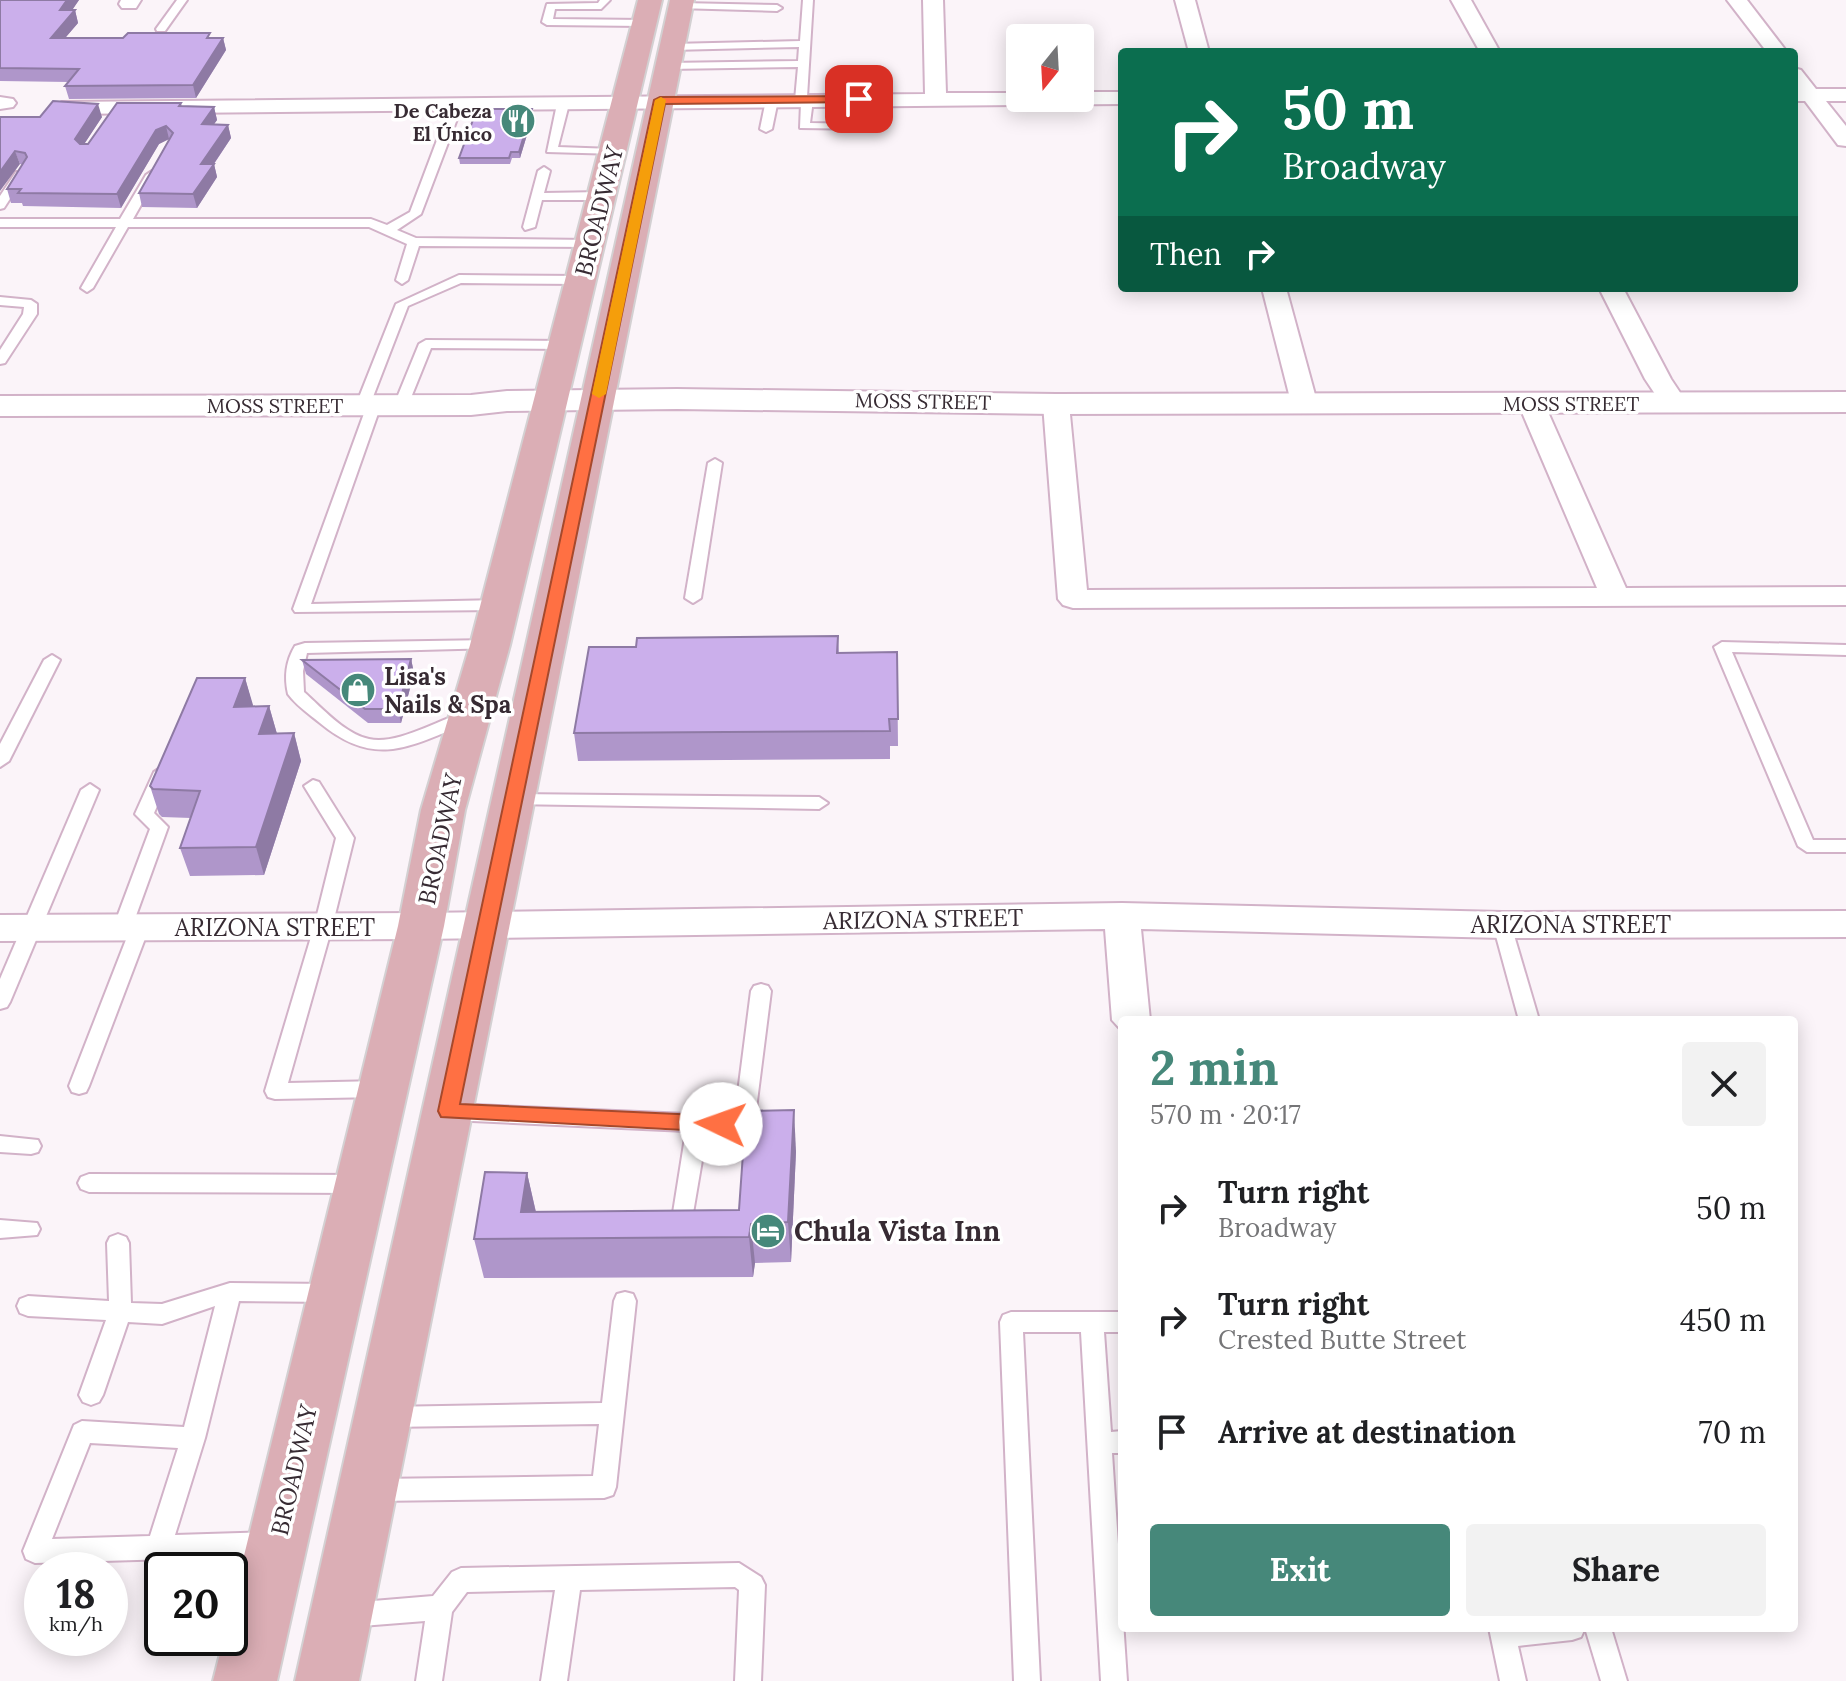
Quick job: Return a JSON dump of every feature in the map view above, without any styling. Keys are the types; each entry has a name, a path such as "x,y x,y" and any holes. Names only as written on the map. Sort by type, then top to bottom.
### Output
{"main road":[{"name":"BROADWAY","path":"327,1681 682,3"},
{"name":"BROADWAY","path":"245,1681 421,926 443,810 490,645 647,11"}],"street":[{"path":"933,0 936,99"},
{"path":"1185,0 1198,48"},
{"path":"1461,0 1488,48"},
{"path":"1737,0 1774,48"},
{"path":"1802,95 1846,95"},
{"path":"1802,95 1846,140"},
{"path":"62,108 114,113 563,104 625,100 1118,98"},
{"path":"1275,292 1304,402"},
{"path":"1613,292 1658,379 1674,403"},
{"name":"MOSS STREET","path":"0,406 379,405 598,400 1056,404 1846,402"},
{"path":"1531,403 1616,598"},
{"path":"1056,404 1073,599 1846,596"},
{"path":"1122,916 1131,1016"},
{"name":"ARIZONA STREET","path":"16,928 1122,916 1502,925 1846,924"}],"lane":[{"path":"161,29 182,0"},
{"path":"605,0 601,6 551,6 547,22 647,11"},
{"path":"808,0 803,64 804,126 865,127"},
{"path":"682,3 777,8"},
{"path":"670,56 804,44"},
{"path":"670,56 764,70 803,64"},
{"path":"766,129 772,100"},
{"path":"563,104 551,150 613,152"},
{"path":"386,231 415,214 451,119"},
{"path":"87,288 161,158"},
{"path":"0,205 23,169"},
{"path":"529,227 544,171"},
{"path":"537,197 602,196"},
{"path":"0,223 371,223 414,242 590,244"},
{"path":"402,280 414,242"},
{"path":"500,605 301,609 379,405 402,304 459,279 582,280"},
{"path":"0,301 31,304 30,314 0,360"},
{"path":"379,405 426,344 566,345"},
{"path":"693,598 715,463"},
{"path":"469,716 386,744 369,745 354,740 296,694 298,655 301,650 311,647 490,645"},
{"path":"1846,650 1722,647 1807,846 1846,846"},
{"path":"0,761 52,660"},
{"path":"79,1086 131,928 159,827 144,814 169,759"},
{"path":"313,786 345,838 323,927 275,1091 383,1089"},
{"path":"0,1002 16,928 90,790"},
{"path":"514,800 819,803"},
{"path":"1502,925 1528,1016"},
{"path":"448,1111 744,1125 761,991"},
{"path":"683,1219 698,1123"},
{"path":"0,1144 31,1146"},
{"path":"89,1183 361,1184"},
{"path":"0,1229 29,1229"},
{"path":"91,1395 120,1312 118,1243"},
{"path":"159,1548 193,1438 230,1292"},
{"path":"28,1306 162,1314 230,1292 335,1293"},
{"path":"368,1490 604,1487 625,1301"},
{"path":"1027,1681 1011,1322 1118,1322"},
{"path":"1092,1322 1111,1442 1114,1681"},
{"path":"383,1417 612,1413"},
{"path":"193,1438 82,1432 35,1551 277,1544"},
{"path":"429,1681 440,1608 461,1580 739,1575 752,1585 748,1681"},
{"path":"554,1681 569,1578"},
{"path":"341,1616 440,1608"},
{"path":"1503,1632 1513,1681"},
{"path":"1599,1632 1614,1681"}],"building":[{"path":"0,0 67,0 60,10 75,10 51,38 123,38 128,33 210,33 207,38 223,38 193,85 65,86 79,69 0,68"},
{"path":"53,101 98,104 75,139 80,144 88,144 117,103 181,103 179,106 214,107 202,124 228,125 201,164 214,164 193,194 139,193 173,133 166,126 156,130 117,194 18,193 21,189 7,189 27,157 25,153 15,151 0,172 0,117 40,117"},
{"path":"477,109 532,109 519,152 511,152 509,158 459,158"},
{"path":"838,636 837,653 897,652 898,719 889,719 890,731 574,733 589,647 636,647 637,638"},
{"path":"411,659 398,709 365,709 302,660"},
{"path":"197,678 245,678 234,707 269,706 259,734 294,733 256,847 180,848 200,791 153,789 150,786"},
{"path":"794,1110 788,1222 751,1224 749,1237 474,1239 485,1172 527,1173 521,1212 739,1210 746,1111"}],"slow traffic":[{"path":"599,394 661,100"}],"place":[{"name":"De Cabeza El Único","path":"518,121"},
{"name":"Lisa's Nails & Spa","path":"358,690"},
{"name":"Chula Vista Inn","path":"768,1231"}],"route":[{"path":"721,1124 448,1111 660,100 859,99"}]}
